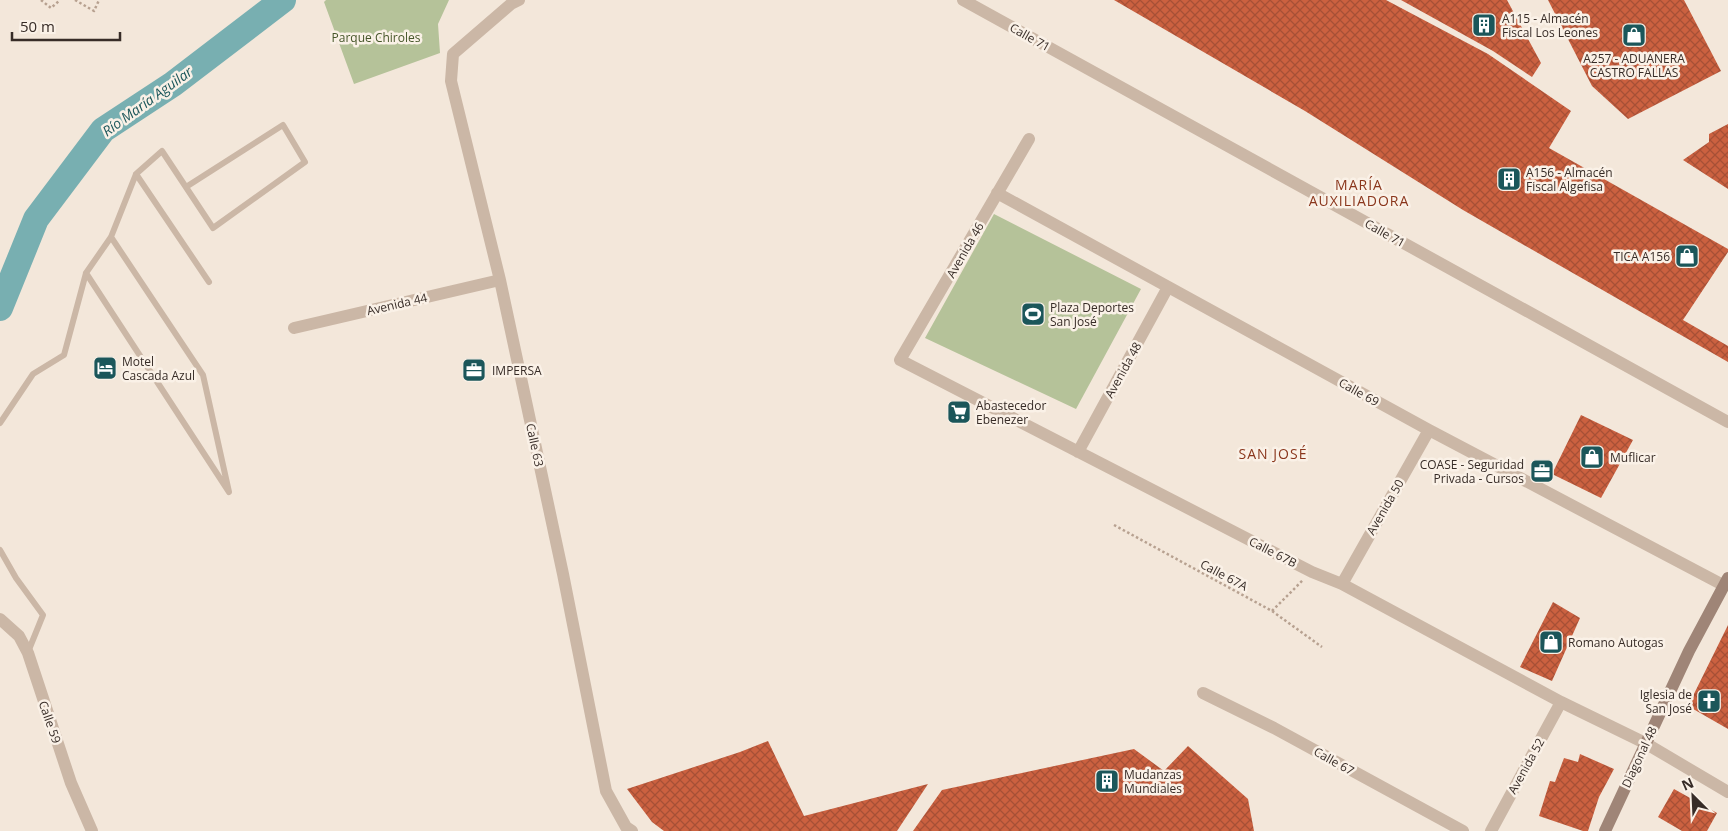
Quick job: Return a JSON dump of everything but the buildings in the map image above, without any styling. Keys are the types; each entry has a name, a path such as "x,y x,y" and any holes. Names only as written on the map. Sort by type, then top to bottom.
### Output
{"street":[{"name":"Calle 63","path":"519,0 511,4 453,54 451,81 500,280 563,574 606,791 626,827 632,831"},
{"name":"Calle 71","path":"963,0 1728,422"},
{"name":"Avenida 46","path":"900,360 1029,139"},
{"name":"Calle 69","path":"997,193 1429,430 1726,581"},
{"name":"Avenida 44","path":"294,328 500,280"},
{"name":"Avenida 48","path":"1078,452 1168,287"},
{"name":"Calle 67B","path":"900,360 1312,572 1342,584 1561,702 1645,743"},
{"name":"Avenida 50","path":"1342,584 1429,430"},
{"name":"Diagonal 48","path":"1606,830 1645,743 1726,581"},
{"name":"Calle 59","path":"0,619 19,636 28,653 71,783 92,831"},
{"name":"Calle 67","path":"1204,693 1274,728 1463,831"},
{"name":"Avenida 52","path":"1491,831 1561,702"},
{"path":"1645,743 1728,792"}],"lane":[{"path":"0,423 33,374 64,355 86,274 111,237 136,174 162,151 213,228 306,162 284,124 186,187"},
{"path":"136,174 209,282"},
{"path":"86,274 229,492 204,375 111,237"},
{"path":"0,550 16,578 44,615 28,653"}],"path":[{"path":"41,0 51,8 60,0"},
{"path":"75,0 94,11 99,0"},
{"name":"Calle 67A","path":"1114,525 1272,611 1322,647"},
{"path":"1272,611 1312,572"}],"green space":[{"name":"Parque Chiroles","path":"326,0 449,0 438,24 440,53 354,84 324,2"},
{"name":"Plaza Deportes San José","path":"994,214 1141,289 1076,409 925,338"}],"waterway":[{"name":"Río María Aguilar","path":"0,308 36,219 103,130 173,84 283,0"}],"place":[{"name":"A115 - Almacén Fiscal Los Leones","path":"1484,25"},
{"name":"A257 - ADUANERA CASTRO FALLAS","path":"1634,35"},
{"name":"A156 - Almacén Fiscal Algefisa","path":"1509,179"},
{"name":"TICA A156","path":"1687,256"},
{"name":"Plaza Deportes San José","path":"1033,314"},
{"name":"Motel Cascada Azul","path":"105,368"},
{"name":"IMPERSA","path":"474,370"},
{"name":"Abastecedor Ebenezer","path":"959,412"},
{"name":"Muflicar","path":"1592,457"},
{"name":"COASE - Seguridad Privada - Cursos","path":"1542,471"},
{"name":"Romano Autogas","path":"1551,642"},
{"name":"Iglesia de San José","path":"1709,701"},
{"name":"Mudanzas Mundiales","path":"1107,781"}],"district":[{"name":"MARÍA AUXILIADORA","path":"1359,192"},
{"name":"SAN JOSÉ","path":"1273,453"}]}
